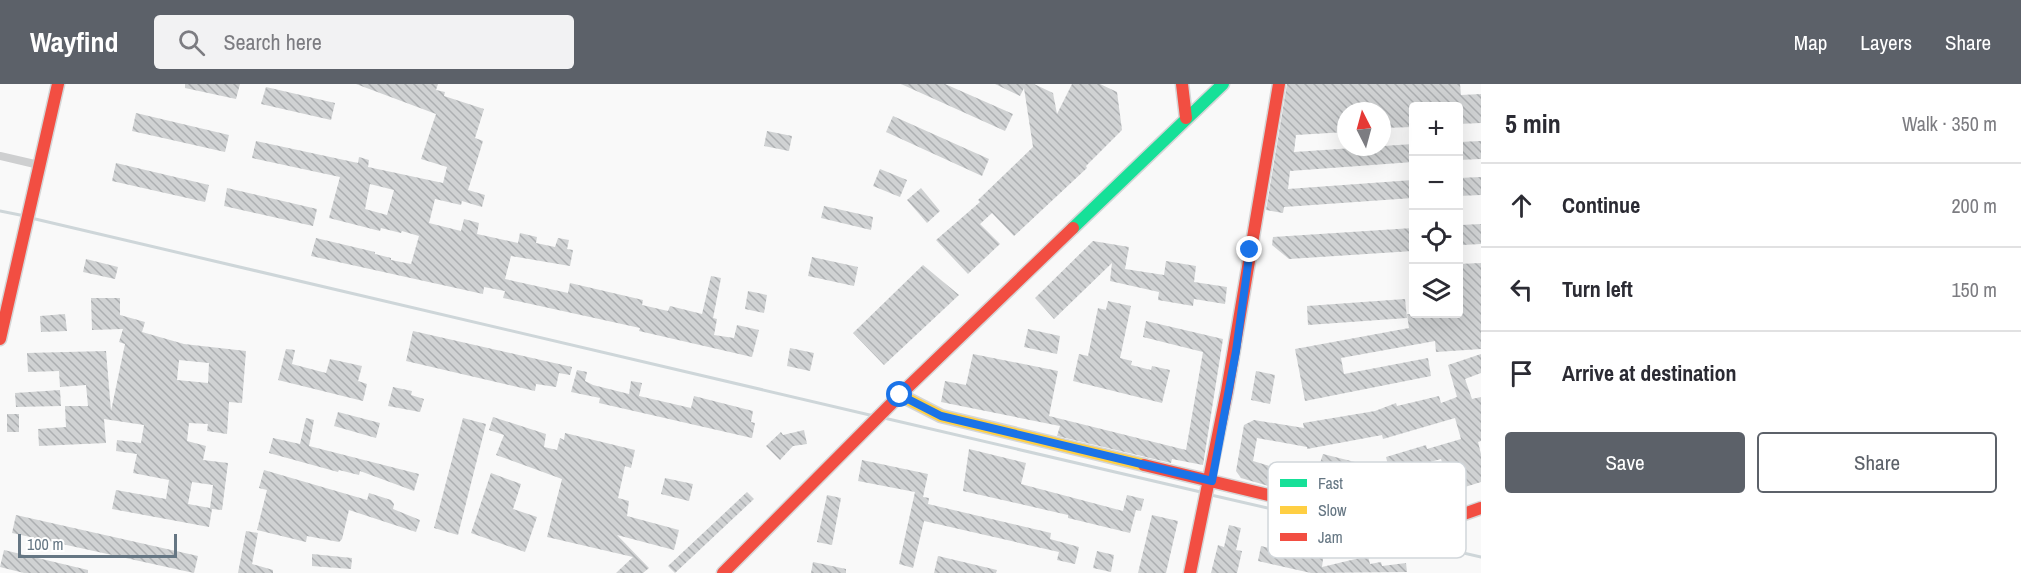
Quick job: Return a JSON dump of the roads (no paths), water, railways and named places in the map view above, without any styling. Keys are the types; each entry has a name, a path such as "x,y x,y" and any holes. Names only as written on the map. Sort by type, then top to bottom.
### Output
{"street":[{"path":"0,339 58,84"},
{"path":"1182,84 1186,118"},
{"path":"723,573 900,395 1223,84"},
{"path":"1190,573 1211,484 1279,84"},
{"path":"0,156 39,165"},
{"path":"900,395 941,416 1268,497"},
{"path":"1466,513 1481,508"}],"waterway":[{"path":"0,211 25,216"},
{"path":"31,218 874,416"},
{"path":"884,418 1205,493"},
{"path":"1211,495 1268,508"},
{"path":"1466,554 1481,557"}]}
